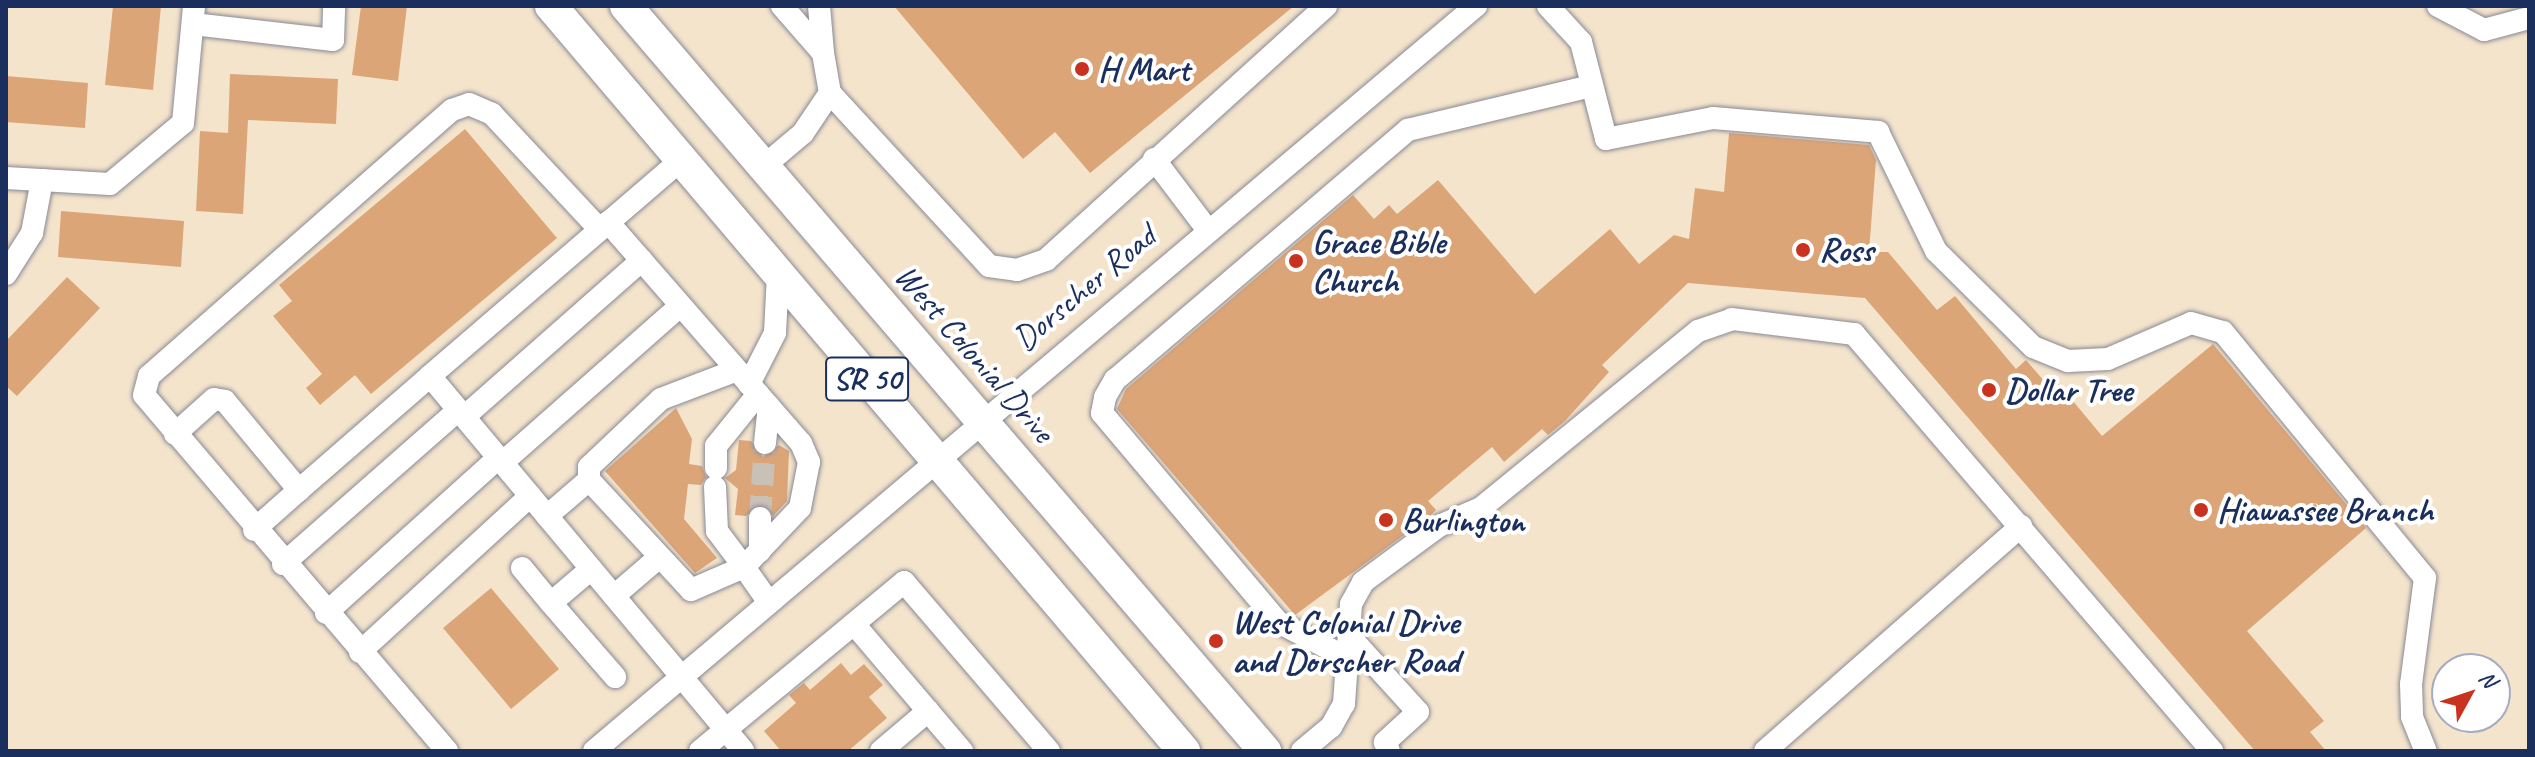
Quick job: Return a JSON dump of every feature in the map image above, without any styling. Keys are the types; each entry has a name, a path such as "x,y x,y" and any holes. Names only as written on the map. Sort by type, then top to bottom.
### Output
{"highway":[{"name":"SR 50","path":"551,6 1184,751"},
{"name":"West Colonial Drive","path":"626,6 1265,751"}],"street":[{"path":"6,178 110,184 183,123 194,15 333,40 334,6"},
{"path":"782,6 823,53"},
{"path":"819,6 830,93 989,266 1017,270 1046,260 1326,6"},
{"name":"Dorscher Road","path":"594,751 981,418 1476,6"},
{"path":"1548,6 1581,42 1606,139 1713,118 1878,132 1936,251 2015,336 2068,361 2108,359 2191,323 2223,332 2425,578 2411,684 2412,717 2426,751"},
{"path":"2438,6 2484,30 2529,18"},
{"path":"1389,751 1385,742 1418,712 1349,648 1278,622 1102,413 1105,397 1115,380 1408,130 1591,86"},
{"path":"764,166 803,133 830,93"},
{"path":"447,751 254,530 144,395 149,376 452,110 469,104 492,114 642,260 753,388 809,462 800,508 752,559 691,590 656,560 589,480 589,467 661,399 753,388"},
{"path":"1154,159 1207,229"},
{"path":"254,530 681,160"},
{"path":"6,274 32,233 42,180"},
{"path":"283,564 642,260"},
{"path":"768,601 752,559 717,531 715,477 716,446 753,388 775,333 778,274"},
{"path":"326,613 680,306"},
{"path":"1302,751 1331,727 1344,704 1351,604 1391,558 1481,508 1698,331 1732,319 1854,334 2212,751"},
{"path":"430,376 743,751"},
{"path":"753,388 765,443"},
{"path":"175,434 214,399 225,401 299,490"},
{"path":"547,516 589,480"},
{"path":"360,652 530,496"},
{"path":"752,559 760,518"},
{"path":"1765,751 2021,526"},
{"path":"614,596 656,560"},
{"path":"522,568 615,677"},
{"path":"551,603 591,569"},
{"path":"700,751 904,582 1049,751"},
{"path":"854,624 962,751"},
{"path":"881,751 928,711"}],"building":[{"path":"113,6 161,6 153,90 105,85"},
{"path":"361,6 407,6 398,81 352,75"},
{"name":"H Mart","path":"894,6 1294,6 1090,173 1055,132 1023,159"},
{"path":"230,74 338,79 336,124 248,120 243,214 196,211 200,131 228,133"},
{"path":"6,76 88,83 85,128 6,122"},
{"path":"465,129 557,238 371,394 355,375 320,405 306,388 322,374 273,316 292,301 279,285"},
{"path":"1729,133 1869,145 1876,160 1869,252 1888,252 1937,310 1955,296 2016,369 2026,360 2045,382 2053,377 2102,436 2213,344 2366,528 2247,631 2324,721 2310,732 2326,751 2255,751 1865,298 1688,283 1602,365 1609,372 1565,421 1548,435 1542,429 1504,462 1492,447 1428,501 1436,510 1431,515 1295,615 1117,409 1126,389 1353,195 1374,219 1389,205 1397,214 1438,180 1535,294 1610,229 1639,264 1674,235 1689,239 1695,188 1724,192"},
{"path":"61,211 184,221 181,267 58,257"},
{"path":"67,277 100,308 17,396 6,386 6,341"},
{"path":"676,408 692,439 689,464 702,466 706,477 701,485 688,484 684,519 717,558 695,573 605,471"},
{"path":"739,440 751,441 763,457 779,445 789,451 787,501 773,516 761,504 746,516 735,515 738,489 725,478 736,470"},
{"path":"491,588 559,669 511,709 443,628"},
{"path":"841,663 851,675 864,664 883,685 869,697 887,718 848,751 781,751 764,731 796,703 789,695 804,683 810,690"}],"tunnel":[{"path":"760,518 765,443"}],"place":[{"name":"H Mart","path":"1082,69"},
{"name":"Ross","path":"1803,250"},
{"name":"Grace Bible Church","path":"1296,261"},
{"name":"Dollar Tree","path":"1989,390"},
{"name":"Hiawassee Branch","path":"2201,510"},
{"name":"Burlington","path":"1386,520"},
{"name":"West Colonial Drive and Dorscher Road","path":"1216,641"}]}
